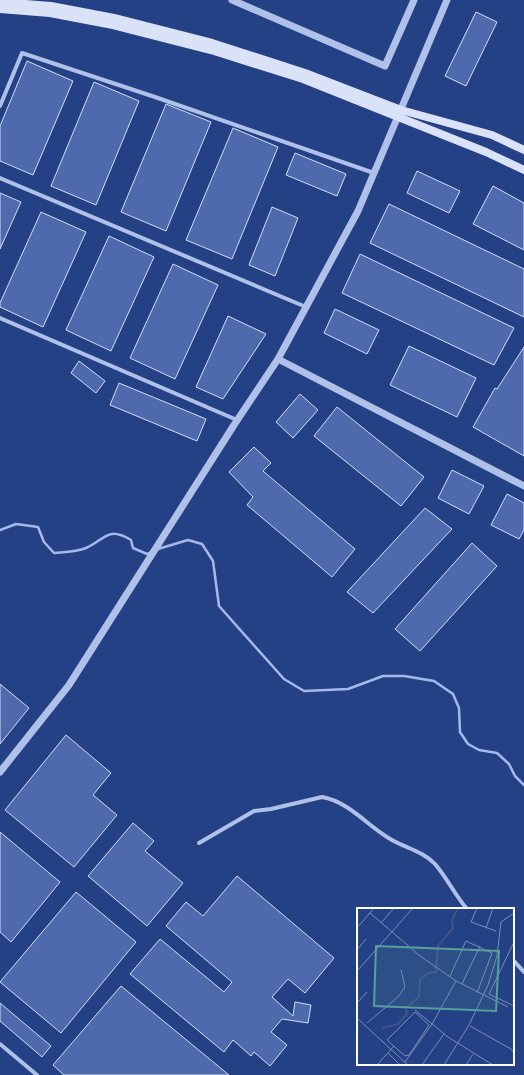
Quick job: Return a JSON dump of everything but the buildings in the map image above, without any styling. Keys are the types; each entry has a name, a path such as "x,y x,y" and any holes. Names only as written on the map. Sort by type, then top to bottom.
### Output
{"main road":[{"path":"0,2 51,6 79,11 114,18 212,43 305,73 524,170"},
{"path":"0,8 50,12 113,25 211,50 303,79 400,114 492,135 524,150"}],"street":[{"path":"232,0 385,66 414,0"},
{"path":"0,772 69,685 237,420 278,359 358,211 447,0"},
{"path":"0,106 22,53 155,97 374,174"},
{"path":"0,178 306,307"},
{"path":"0,318 237,420"},
{"path":"278,359 524,486"},
{"path":"199,843 254,811 272,809 322,797 330,798 358,814 392,840 422,854 434,864 466,908"},
{"path":"514,961 524,972"},
{"path":"0,1044 37,1075"}],"waterway":[{"path":"0,530 16,524 38,527 44,542 54,553 70,552 86,548 111,534 117,534 131,540 133,548 147,554 151,552"},
{"path":"158,549 188,540 202,544 213,561 219,606 284,679 304,691 348,689 383,676 404,676 434,681 453,694 459,708 460,732 468,744 479,750 497,753 509,764 515,776 524,785"}]}
